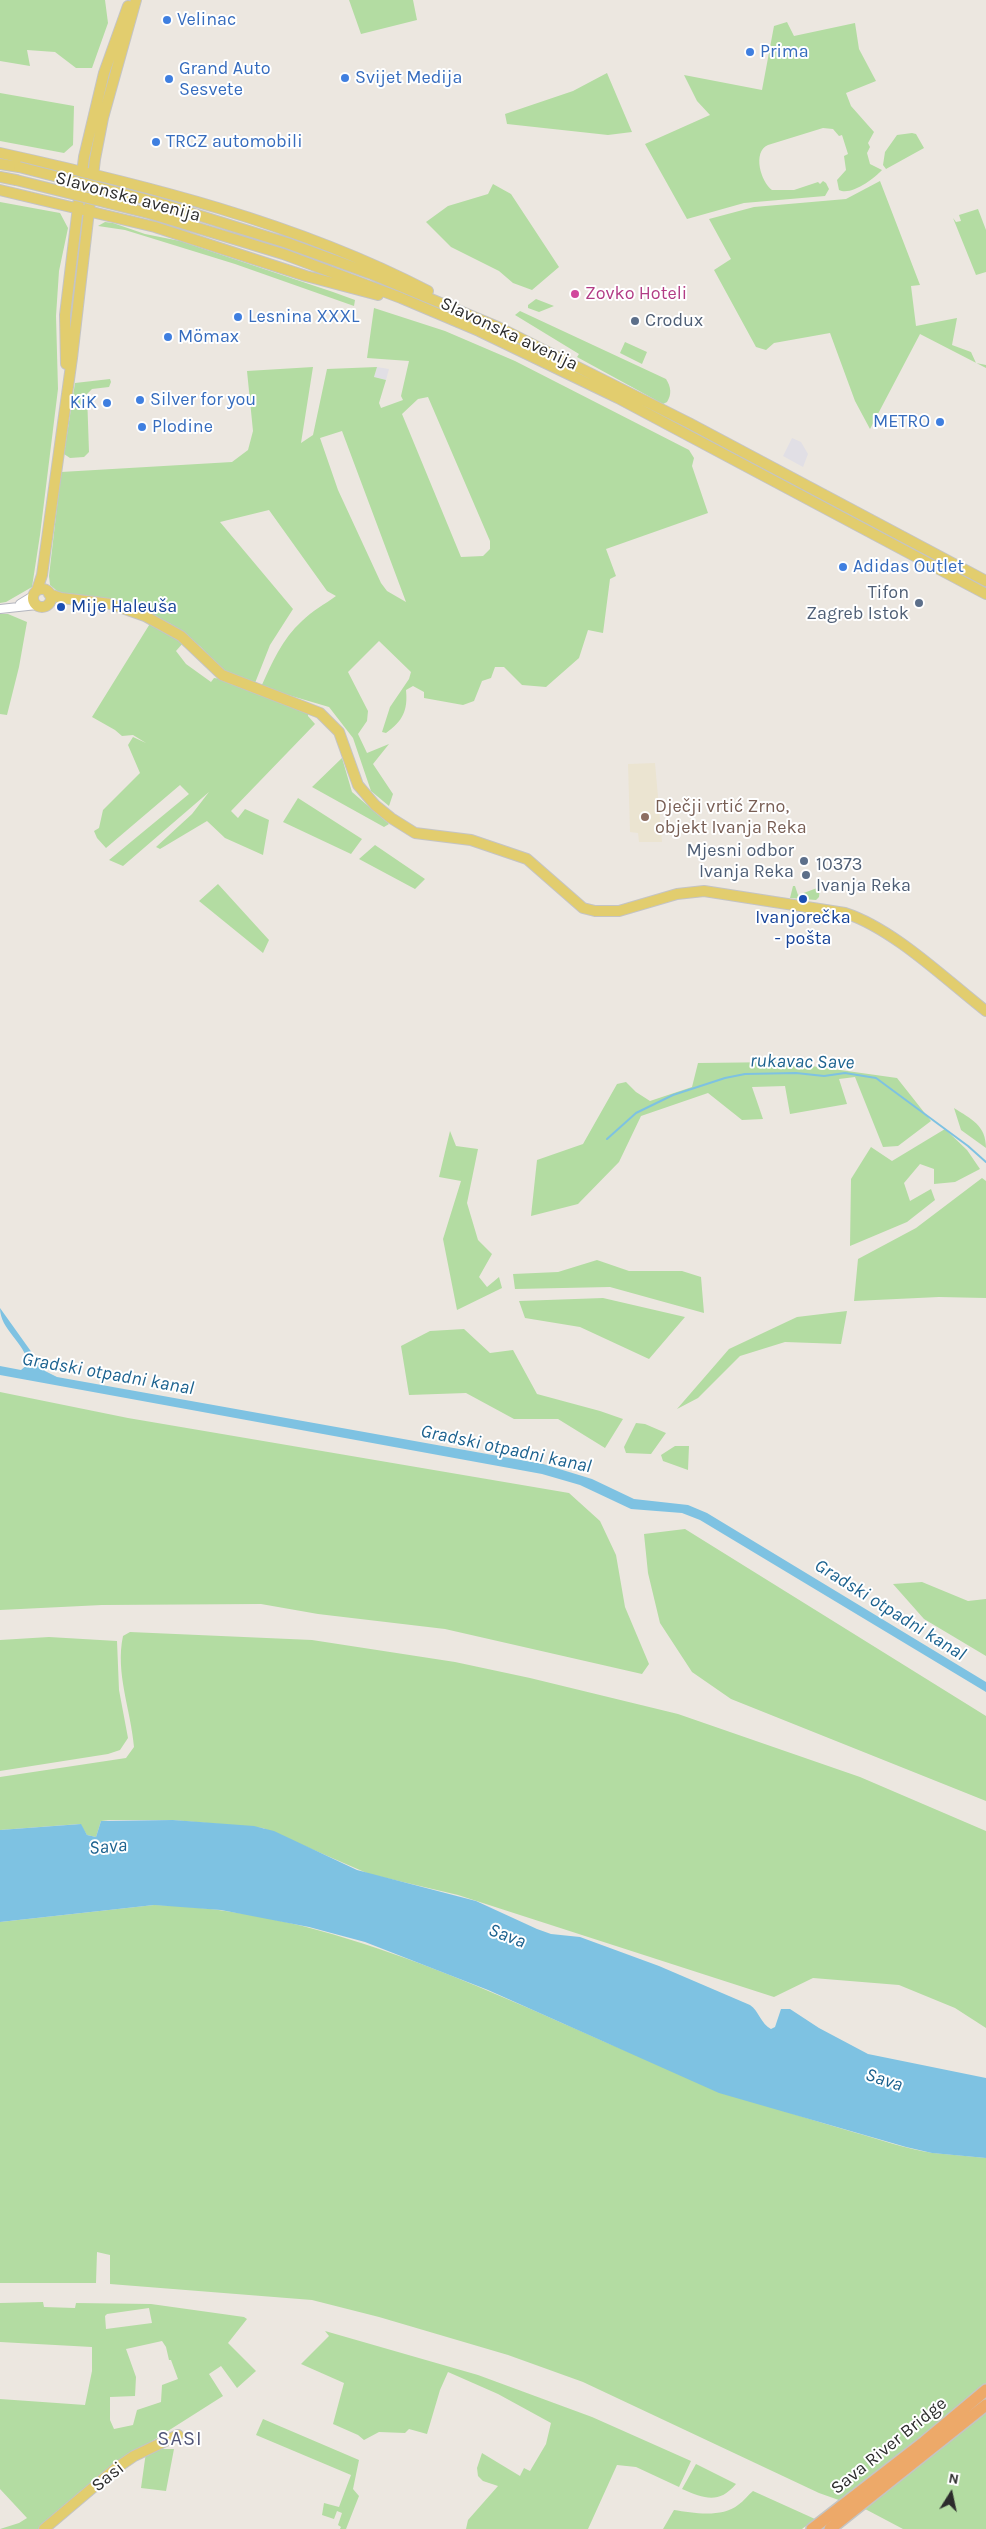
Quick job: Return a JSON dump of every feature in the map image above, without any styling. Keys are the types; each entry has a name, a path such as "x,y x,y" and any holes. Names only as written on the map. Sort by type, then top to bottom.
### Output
{"highway":[{"name":"Sava River Bridge","path":"812,2529 902,2460 986,2390"},
{"name":"Sava River Bridge","path":"830,2529 986,2405"}],"main road":[{"path":"68,378 65,315 82,171 93,112 130,0"},
{"path":"38,599 93,173 103,118 136,0"},
{"path":"0,153 93,173 230,213 300,236 407,280 458,310"},
{"name":"Slavonska avenija","path":"0,164 156,202 287,243 369,273 458,310 608,381 986,582"},
{"name":"Slavonska avenija","path":"0,177 152,214 283,254 401,298 479,331 580,378 986,594"},
{"path":"0,190 154,227 341,286 401,298"},
{"path":"42,575 48,593"},
{"path":"38,599 42,589 61,598 111,604 145,616 181,636 222,676 302,704 324,715 342,736 350,768 362,791 380,810 409,830 424,835 472,840 528,859 576,903 595,911 619,911 677,894 704,891 845,913 861,919 884,932 986,1011"},
{"path":"38,599 82,600"},
{"name":"Sasi","path":"44,2529 115,2469 134,2456 178,2435"}],"street":[{"path":"3,609 38,599"}],"shaded area":[{"path":"377,367 389,369 386,380 374,377"},
{"path":"792,438 801,442 808,454 803,467 783,456"},
{"name":"Dječji vrtić Zrno, objekt Ivanja Reka","path":"655,763 662,842 639,842 638,833 630,832 628,764"}],"green space":[{"path":"0,0 105,0 108,23 92,68 76,68 55,52 27,50 30,66 0,61"},
{"path":"349,0 413,0 417,20 361,34"},
{"path":"787,22 794,36 855,23 859,49 876,81 846,93 851,106 874,132 868,143 870,147 867,153 870,164 882,170 874,178 856,189 850,191 839,190 837,180 846,170 844,156 848,154 842,135 839,136 833,129 823,128 768,145 760,154 759,160 764,181 772,190 794,190 818,182 820,184 823,181 829,189 825,196 744,203 687,219 645,144 710,115 697,101 684,75 762,90 774,26"},
{"path":"607,73 632,132 608,135 507,124 505,114 573,91"},
{"path":"0,93 74,106 73,145 64,153 0,141"},
{"path":"916,134 924,148 886,169 883,165 885,152 897,135"},
{"path":"880,181 920,285 911,286 916,326 957,318 952,345 971,352 976,363 920,334 870,429 855,401 830,333 774,343 766,350 756,347 714,270 731,259 709,219 754,207 846,199"},
{"path":"493,184 511,194 559,267 532,290 513,283 499,271 451,247 426,222 448,206 488,194"},
{"path":"0,202 60,213 68,228 59,271 56,316 58,389 32,587 6,602 0,603"},
{"path":"978,209 986,230 986,272 976,275 953,218 956,222 961,221 959,215"},
{"path":"105,222 145,234 180,241 333,292 355,300 354,306 235,264 125,230 98,226"},
{"path":"536,299 554,306 539,312 528,308 528,305"},
{"path":"374,308 445,331 515,361 689,450 694,458 692,466 708,513 606,549 616,576 610,579 603,633 588,630 579,658 546,687 522,685 504,667 495,667 491,678 482,681 474,701 463,705 424,698 424,692 413,686 406,690 405,709 397,724 386,733 382,732 390,707 409,679 411,672 379,641 348,672 368,711 367,721 358,734 367,753 389,744 373,764 393,794 389,806 371,791 353,738 329,707 261,687 278,652 295,628 306,617 336,596 327,591 269,510 220,522 293,609 270,645 255,683 227,673 201,647 171,624 115,599 62,595 50,585 49,576 61,472 232,462 248,450 253,431 247,371 313,367 301,443 313,435 327,369 377,367 374,377 386,380 379,403 381,408 403,400 401,396 409,361 367,358","holes":["428,397 490,541 490,549 483,556 461,557 402,414 418,399","342,431 406,602 387,591 381,583 338,490 320,438"]},
{"path":"520,311 666,379 670,390 667,402 663,404 577,357 579,354 515,315"},
{"path":"625,342 647,352 642,364 620,353"},
{"path":"110,379 109,387 92,389 87,394 89,452 84,457 70,458 64,454 75,383"},
{"path":"0,614 8,614 27,622 19,667 7,715 0,714"},
{"path":"151,622 183,643 176,651 186,664 211,682 214,678 222,679 308,710 308,716 315,724 231,811 238,818 245,809 269,820 263,855 225,838 207,821 160,849 156,847 192,814 209,792 123,866 109,860 189,794 180,785 106,848 97,838 94,831 99,828 103,810 140,773 128,745 133,737 146,743 133,735 122,736 92,717"},
{"path":"342,758 352,792 389,824 384,827 312,787"},
{"path":"298,798 362,839 351,854 283,822"},
{"path":"375,845 425,879 415,889 359,859"},
{"path":"218,884 269,940 263,953 199,901"},
{"path":"793,886 795,886 798,895 820,887 819,897 816,900 790,898"},
{"path":"783,1062 897,1078 931,1121 898,1146 883,1147 855,1077 839,1079 847,1104 790,1114 785,1086 752,1087 763,1119 742,1120 708,1093 641,1116 619,1162 578,1204 531,1216 537,1160 583,1144 617,1084 626,1082 636,1092 650,1101 692,1087 698,1063"},
{"path":"954,1108 972,1119 980,1128 986,1148 961,1130"},
{"path":"945,1129 967,1150 980,1169 955,1182 934,1184 934,1169 920,1164 904,1183 910,1201 931,1189 935,1200 907,1222 850,1246 851,1179 871,1147 892,1161"},
{"path":"450,1131 456,1146 478,1149 467,1203 478,1240 492,1254 479,1277 487,1287 499,1277 502,1288 457,1310 443,1239 461,1181 439,1177"},
{"path":"982,1178 986,1181 986,1298 939,1297 854,1301 858,1259 916,1228"},
{"path":"597,1260 629,1271 682,1271 701,1277 704,1313 610,1287 515,1289 513,1274 558,1272"},
{"path":"603,1298 685,1317 649,1359 580,1327 525,1318 519,1301"},
{"path":"847,1311 841,1344 785,1342 740,1356 698,1398 677,1409 729,1349 797,1317"},
{"path":"464,1329 490,1353 513,1350 537,1394 623,1419 605,1448 558,1419 514,1419 466,1393 409,1395 401,1346 430,1331"},
{"path":"0,1392 128,1418 569,1493 600,1521 616,1555 625,1607 649,1664 642,1674 445,1629 318,1614 261,1604 102,1605 0,1610"},
{"path":"636,1423 645,1424 666,1433 651,1454 626,1453 624,1447"},
{"path":"675,1446 689,1446 688,1470 663,1461 661,1455"},
{"path":"685,1529 986,1716 986,1801 731,1699 692,1672 660,1623 648,1573 644,1534"},
{"path":"922,1582 968,1601 986,1599 986,1656 924,1619 893,1584"},
{"path":"130,1632 312,1640 455,1662 530,1678 678,1714 860,1777 986,1831 986,2028 955,2008 899,1985 813,1978 774,1997 458,1895 369,1874 263,1828 173,1820 109,1820 101,1821 96,1837 87,1835 80,1824 0,1830 0,1777 126,1758 134,1747 121,1664 123,1636"},
{"path":"49,1637 117,1641 119,1690 128,1738 120,1750 108,1754 0,1771 0,1640"},
{"path":"154,1905 215,1910 275,1920 334,1935 392,1953 449,1975 646,2059 763,2104 913,2149 933,2153 986,2158 986,2529 903,2529 867,2510 819,2493 583,2382 508,2355 379,2317 312,2300 110,2284 110,2255 97,2252 96,2283 0,2283 0,1922"},
{"path":"43,2302 44,2307 75,2308 76,2303 151,2304 244,2317 247,2319 228,2343 256,2371 237,2388 221,2366 209,2374 223,2396 130,2455 38,2529 0,2529 19,2523 27,2518 0,2489 0,2399 85,2405 92,2371 92,2347 0,2342 0,2303","holes":["149,2308 152,2323 106,2329 105,2316 107,2314","162,2341 178,2379 162,2385 161,2402 137,2410 133,2425 114,2429 110,2420 110,2397 135,2396 136,2377 126,2349"]},
{"path":"325,2331 478,2375 592,2417 691,2461 679,2487 636,2467 617,2465 588,2529 466,2529 468,2520 498,2486 483,2481 478,2476 477,2468 482,2453 520,2476 524,2468 530,2471 546,2444 551,2423 498,2394 448,2372 440,2390 427,2434 409,2429 405,2433 379,2432 364,2440 358,2435 333,2424 344,2383 301,2364 329,2336"},
{"path":"263,2419 359,2460 353,2489 359,2496 346,2529 340,2529 341,2527 338,2525 342,2513 337,2511 334,2519 322,2515 324,2503 339,2507 351,2475 256,2435"},
{"path":"174,2449 166,2491 141,2488 146,2452"},
{"path":"696,2464 736,2484 724,2495 711,2498 682,2489"},
{"path":"753,2491 815,2519 802,2529 663,2529 674,2510 707,2514 724,2512 738,2505"}],"water":[{"path":"0,1308 45,1371 57,1377 543,1464 592,1479 634,1499 688,1505 707,1513 986,1682 986,1692 700,1520 682,1513 631,1509 580,1485 542,1474 0,1375 0,1366 21,1370 28,1364 22,1349 4,1323"},
{"name":"Sava","path":"173,1820 254,1826 274,1831 357,1870 476,1901 551,1934 580,1937 659,1966 750,2005 771,2029 775,2027 781,2009 790,2009 819,2028 868,2054 986,2078 986,2158 932,2153 906,2147 719,2093 488,1990 365,1942 309,1927 221,1910 154,1905 0,1922 0,1830 81,1824 87,1835 96,1837 101,1821"}],"waterway":[{"name":"rukavac Save","path":"607,1139 636,1113 673,1095 725,1078 745,1074 796,1073 824,1076 845,1073 876,1078 968,1146 986,1162"}],"place":[{"name":"Velinac","path":"167,20"},
{"name":"Prima","path":"750,52"},
{"name":"Svijet Medija","path":"345,78"},
{"name":"Grand Auto Sesvete","path":"169,79"},
{"name":"TRCZ automobili","path":"156,142"},
{"name":"Zovko Hoteli","path":"575,294"},
{"name":"Lesnina XXXL","path":"238,317"},
{"name":"Crodux","path":"635,321"},
{"name":"Mömax","path":"168,337"},
{"name":"Silver for you","path":"140,400"},
{"name":"KiK","path":"107,403"},
{"name":"METRO","path":"940,422"},
{"name":"Plodine","path":"142,427"},
{"name":"Adidas Outlet","path":"843,567"},
{"name":"Tifon Zagreb Istok","path":"919,603"},
{"name":"Mije Haleuša","path":"61,607"},
{"name":"Dječji vrtić Zrno, objekt Ivanja Reka","path":"645,817"},
{"name":"Mjesni odbor Ivanja Reka","path":"804,861"},
{"name":"10373 Ivanja Reka","path":"806,875"},
{"name":"Ivanjorečka - pošta","path":"803,899"}],"district":[{"name":"SASI","path":"180,2439"}],"water label":[{"name":"Gradski otpadni kanal","path":"108,1374"},
{"name":"Gradski otpadni kanal","path":"506,1449"},
{"name":"Gradski otpadni kanal","path":"890,1610"}]}
